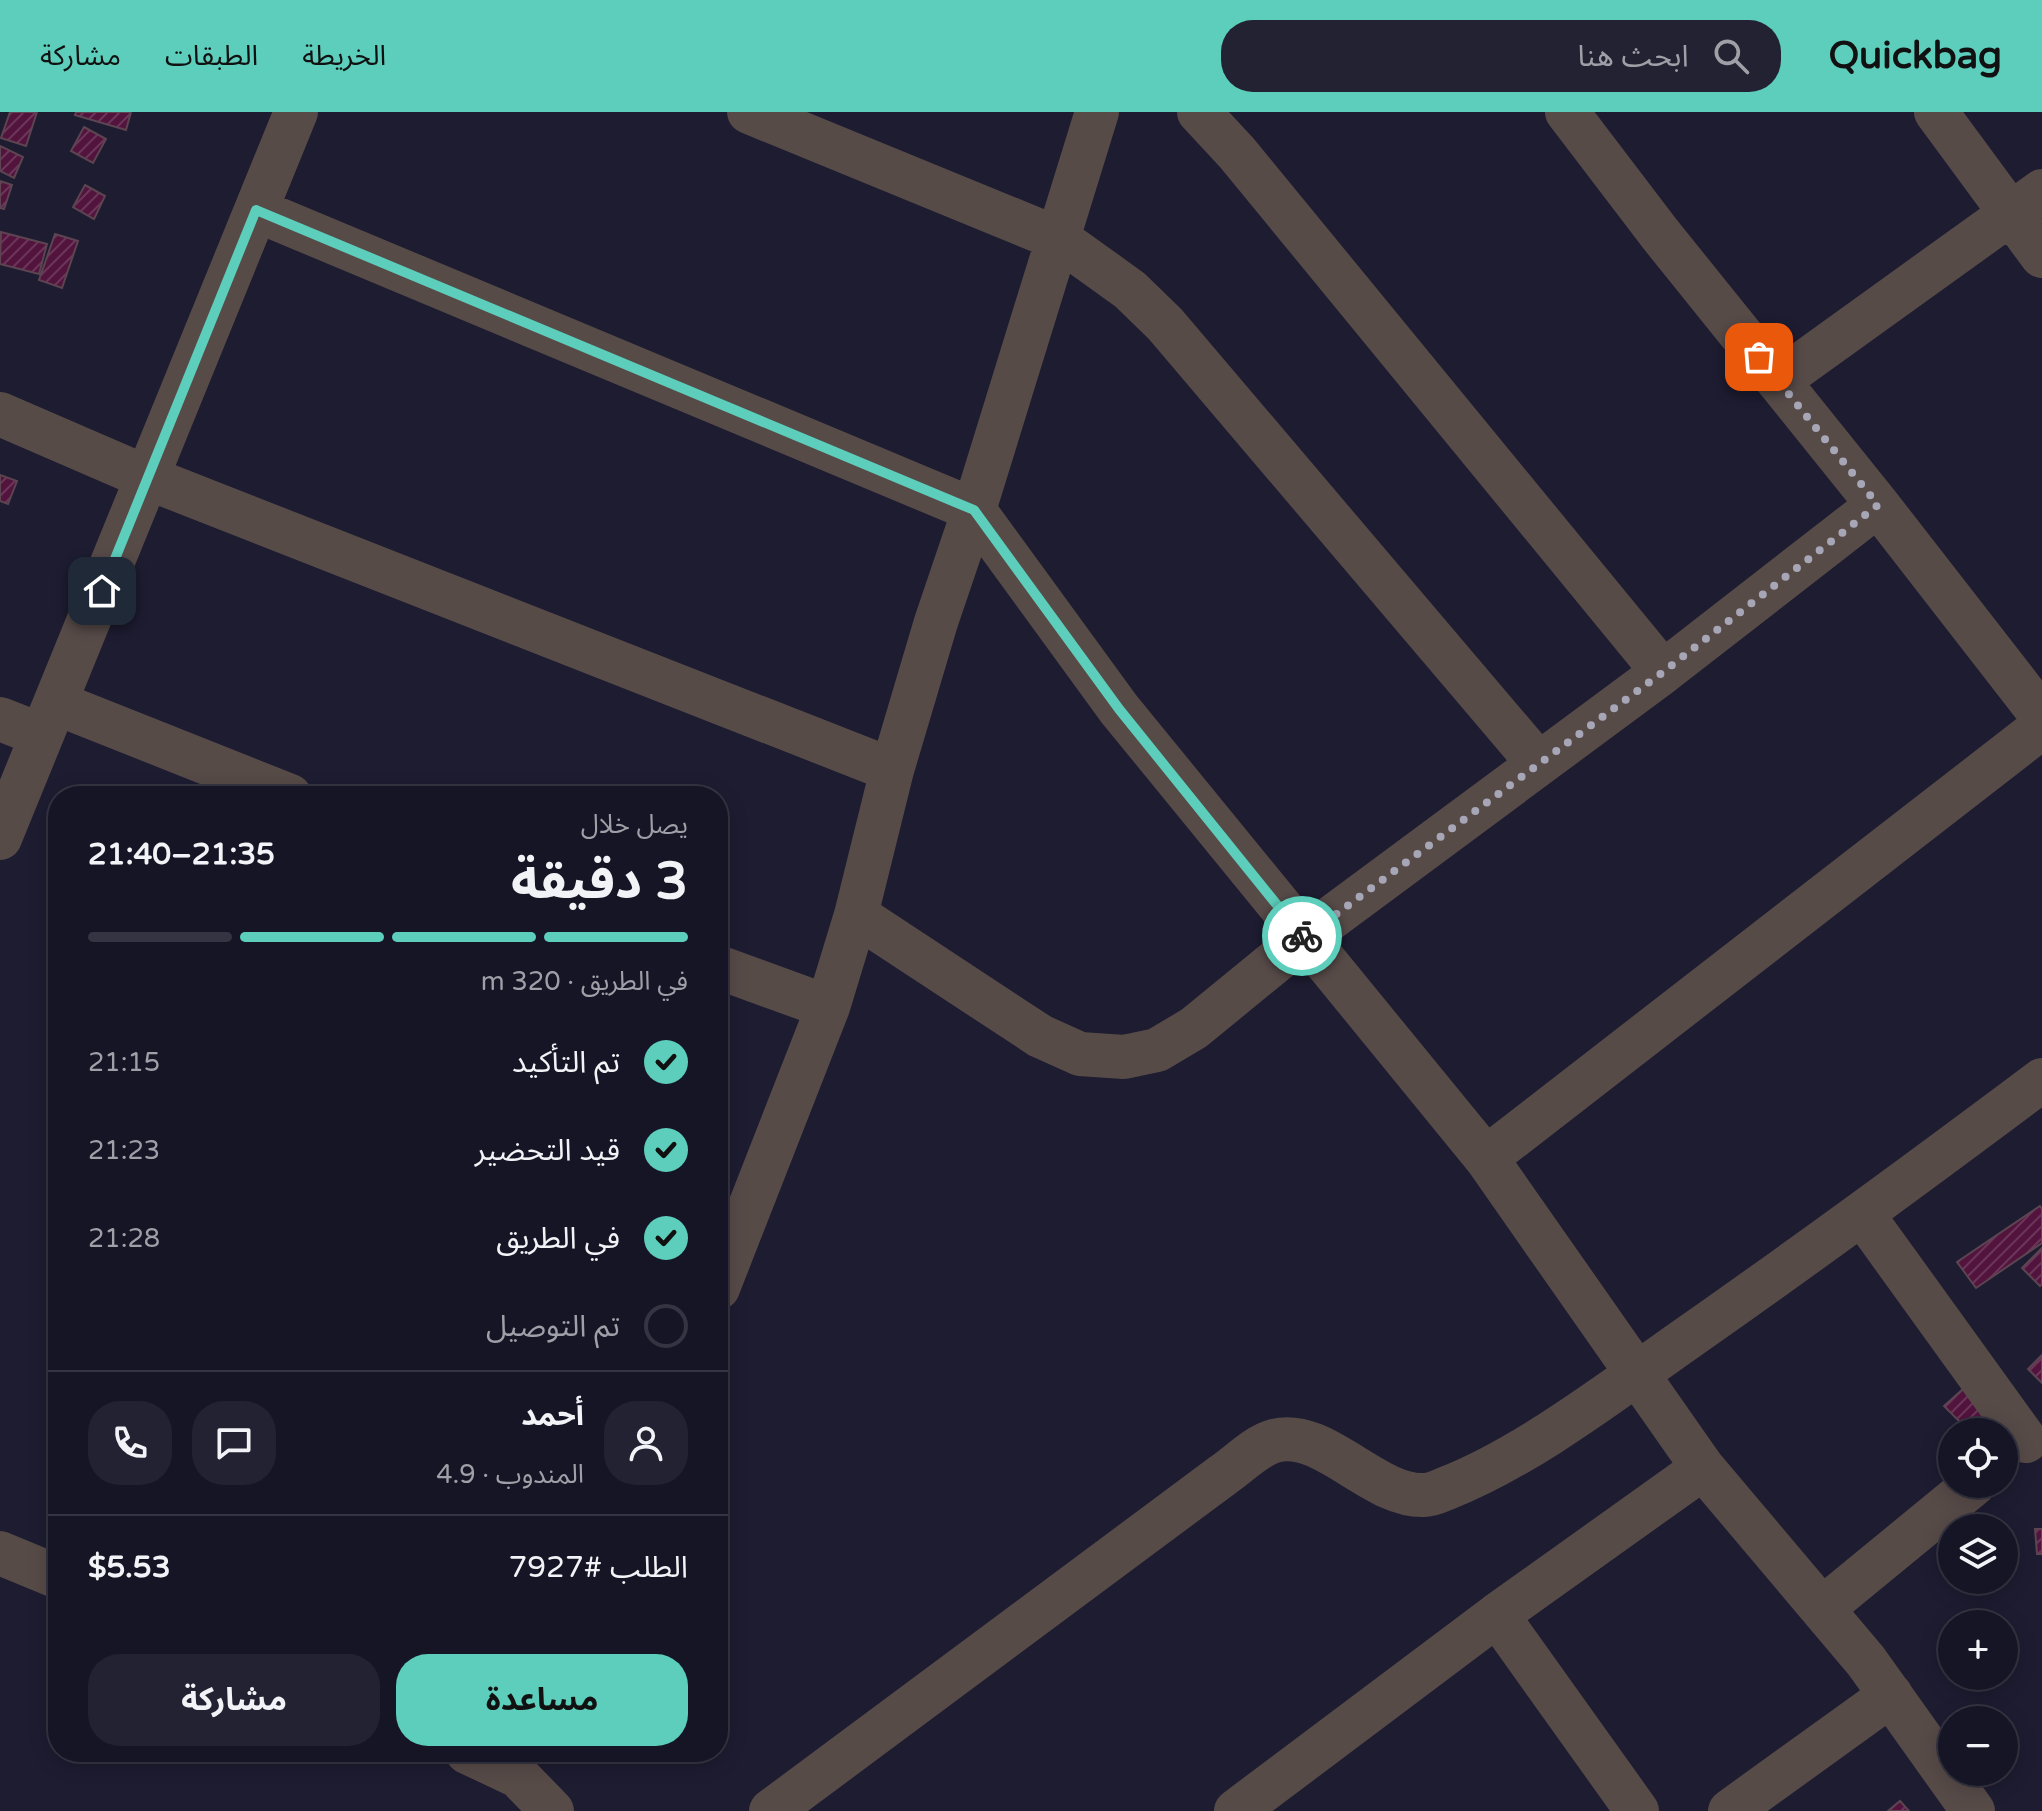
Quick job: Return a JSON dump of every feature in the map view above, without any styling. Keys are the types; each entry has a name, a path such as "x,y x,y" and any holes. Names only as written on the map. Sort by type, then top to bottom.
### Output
{"street":[{"path":"0,838 296,112"},
{"path":"749,112 1059,239 1130,290 1165,324 1538,763"},
{"path":"728,1262 828,1007 936,622 974,510 1097,112"},
{"path":"1199,112 1248,165 1663,672"},
{"path":"1567,112 2042,716"},
{"path":"1936,112 2027,202 2042,256"},
{"path":"1778,381 2027,202"},
{"path":"256,210 974,510 1119,709 1486,1158 1703,1468 1823,1608 1891,1695 1973,1811"},
{"path":"0,414 148,478 892,770"},
{"path":"856,915 1040,1036 1080,1054 1124,1057 1157,1050 1194,1028 1304,938 1663,672 1878,505"},
{"path":"0,719 49,719 259,786"},
{"path":"1486,1158 2042,727"},
{"path":"728,971 828,1007"},
{"path":"771,1811 1273,1441 1307,1442 1364,1475 1406,1493 1427,1496 1478,1474 1537,1440 1638,1373 1863,1215 2042,1080"},
{"path":"1863,1215 2024,1443"},
{"path":"1236,1811 1497,1615 1703,1468"},
{"path":"1823,1608 1957,1498"},
{"path":"0,1553 48,1573"},
{"path":"1497,1615 1637,1811"},
{"path":"1730,1811 1891,1695"},
{"path":"486,1762 519,1780 552,1811"}],"building":[{"path":"10,112 37,112 26,146 1,138"},
{"path":"76,112 131,112 126,130 75,115"},
{"path":"84,127 106,139 93,163 71,151"},
{"path":"0,146 23,157 14,178 0,171"},
{"path":"0,181 12,185 4,209 0,208"},
{"path":"85,185 105,196 94,219 73,207"},
{"path":"1,232 47,244 39,274 0,264"},
{"path":"55,234 78,241 62,288 39,280"},
{"path":"0,475 17,481 8,504 0,501"},
{"path":"2040,1206 2042,1243 1976,1288 1957,1262"},
{"path":"2042,1248 2042,1284 2040,1286 2022,1268"},
{"path":"2042,1355 2042,1383 2028,1369"},
{"path":"1963,1389 1990,1418 1956,1418 1944,1406"},
{"path":"2035,1529 2042,1529 2042,1554 2037,1554"},
{"path":"1900,1801 1909,1811 1888,1811"}],"way so far":[{"path":"1302,936 1304,938 1663,672 1878,505 1759,357"}],"route":[{"path":"102,591 256,210 974,510 1119,709 1302,936"}]}
